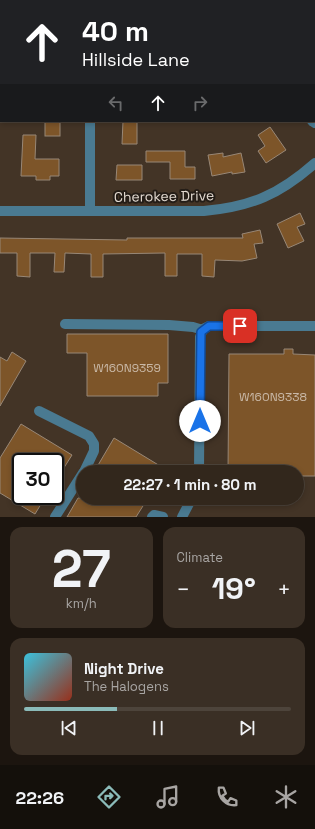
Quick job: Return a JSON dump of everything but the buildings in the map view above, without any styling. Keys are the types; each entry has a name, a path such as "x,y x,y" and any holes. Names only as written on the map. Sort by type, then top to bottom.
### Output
{"street":[{"path":"90,122 90,211"},
{"name":"Cherokee Drive","path":"0,210 204,211 239,207 256,202 280,190 297,179 315,163"},
{"path":"65,324 169,325 193,327 203,330"},
{"path":"199,465 200,337 203,330 209,326 315,326"},
{"path":"39,411 89,436 94,444 94,451 87,465"},
{"path":"55,517 76,483"},
{"path":"182,517 188,505"},
{"path":"152,517 154,515 163,517"}],"route":[{"path":"200,421 201,332 209,326 240,326"}]}
